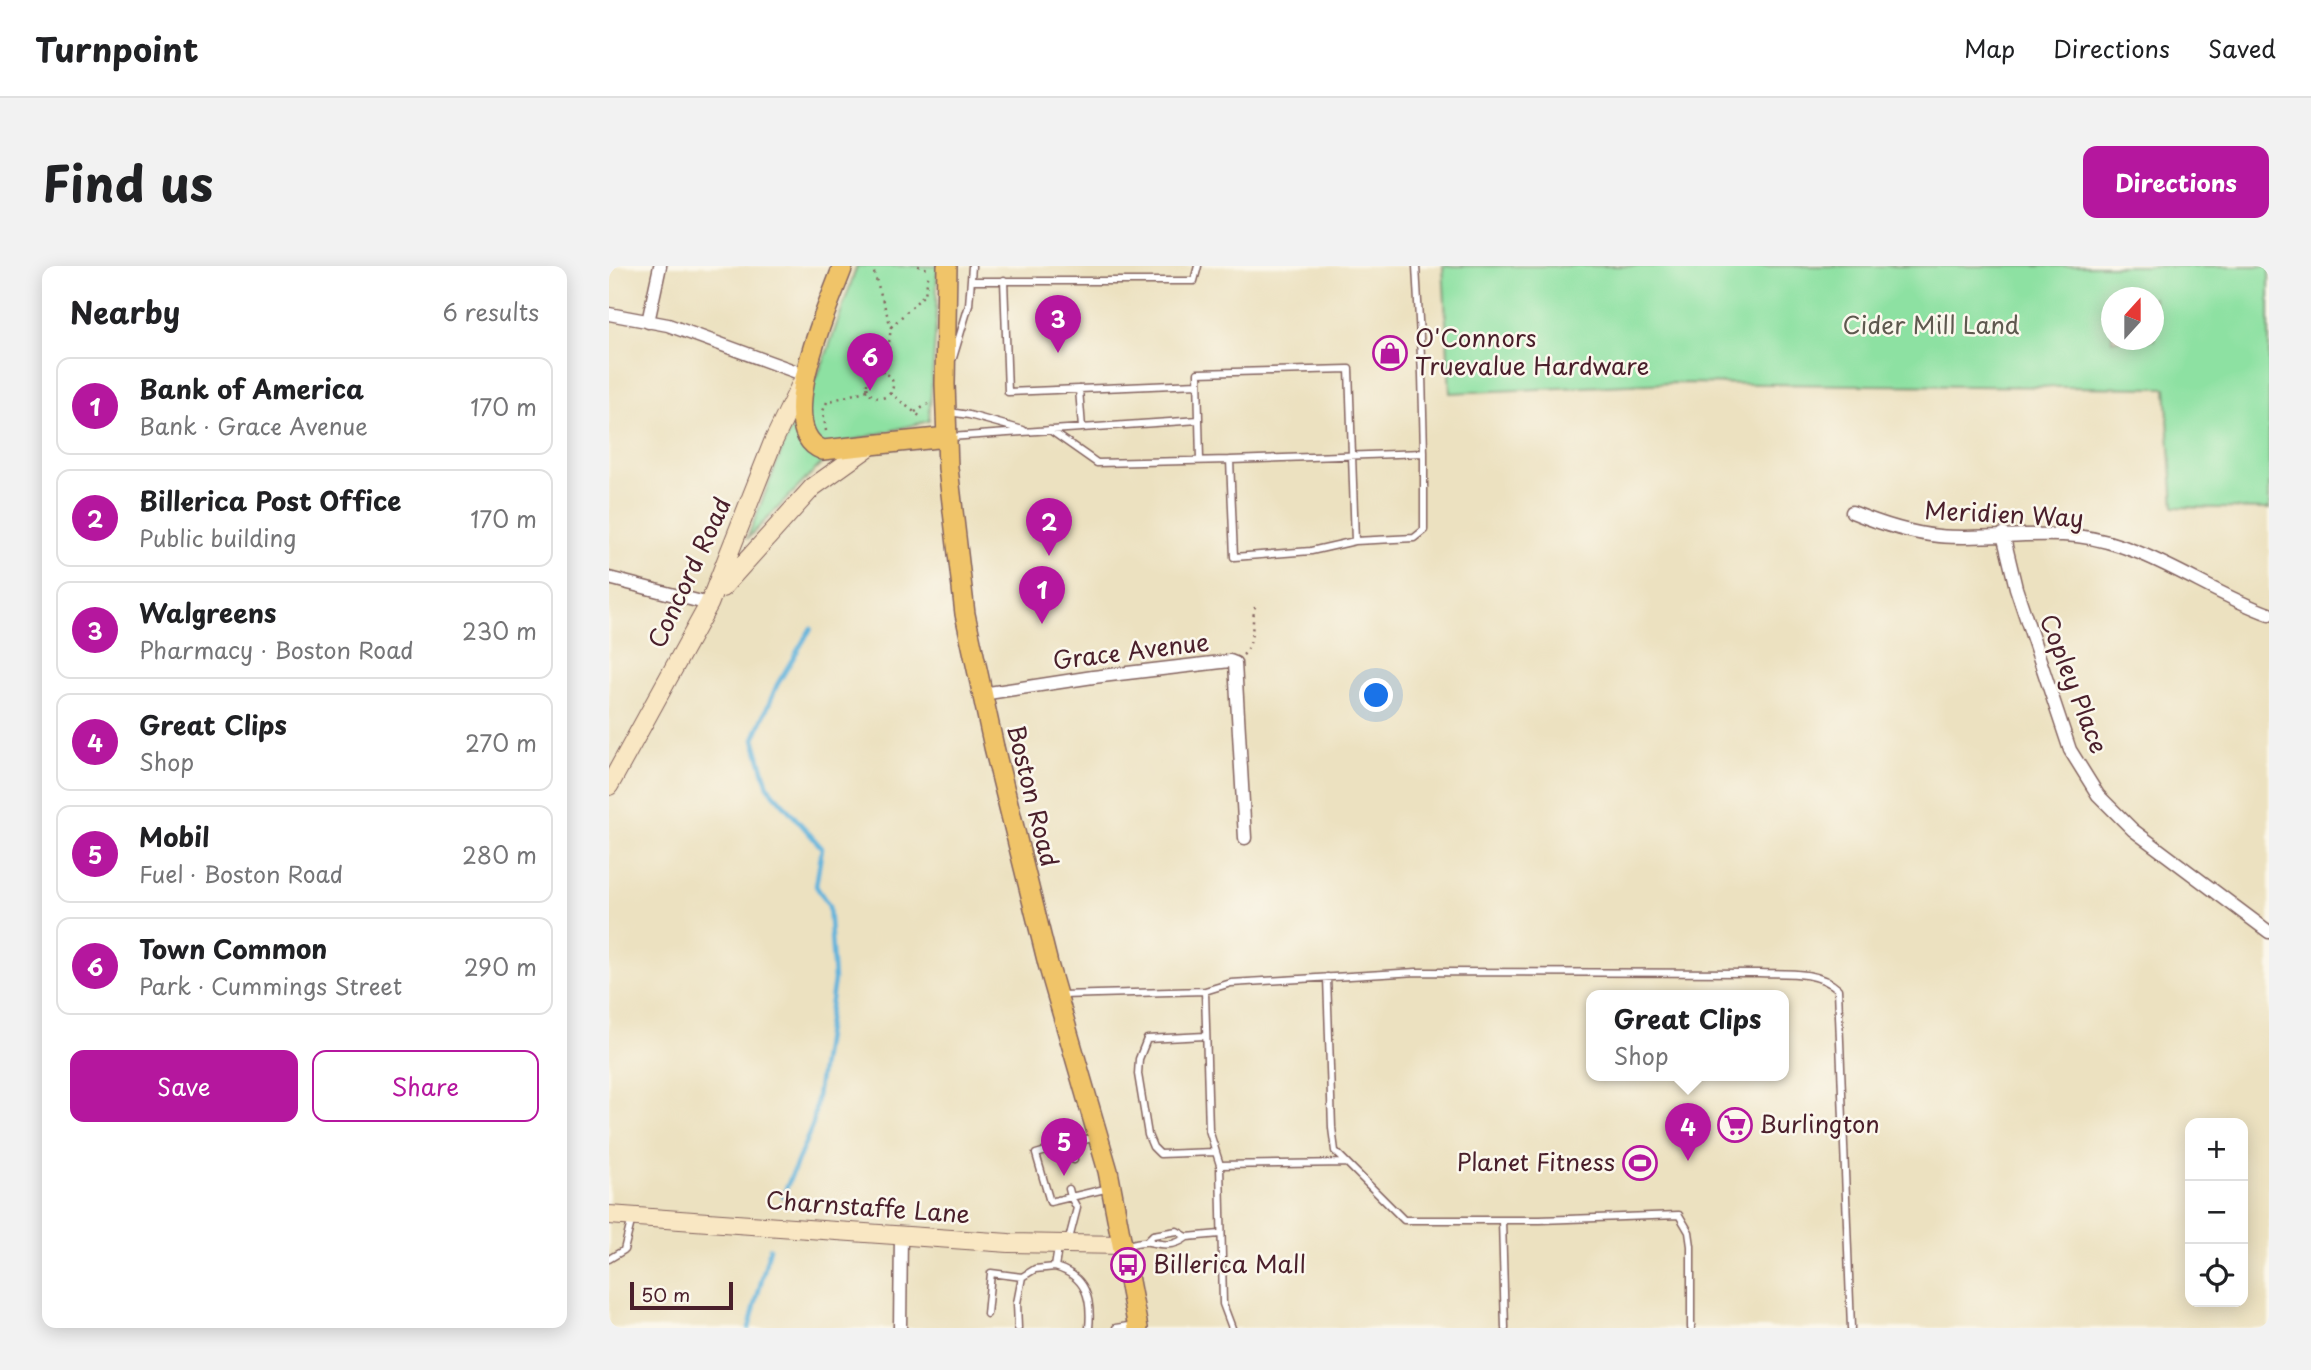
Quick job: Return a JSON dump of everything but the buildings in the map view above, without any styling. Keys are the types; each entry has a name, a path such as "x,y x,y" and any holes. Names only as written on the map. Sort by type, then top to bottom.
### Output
{"main road":[{"name":"Concord Road","path":"609,786 709,604 773,442 805,375 843,266"},
{"name":"Boston Road","path":"937,269 955,547 965,614 1056,995 1111,1188 1138,1326"},
{"name":"Concord Road","path":"805,375 801,421 808,440 815,447 823,450 869,447 947,437"},
{"path":"709,604 813,487 869,447"},
{"name":"Charnstaffe Lane","path":"609,1215 901,1234 1009,1244 1123,1245"}],"street":[{"path":"648,322 660,266"},
{"path":"609,314 668,325 805,375"},
{"name":"Meridien Way","path":"1852,512 1897,530 1929,534 2078,536 2111,544 2174,568 2269,614"},
{"name":"Copley Place","path":"2003,534 2016,588 2070,750 2098,795 2133,830 2269,932"},
{"path":"609,578 709,604"},
{"name":"Grace Avenue","path":"982,694 1093,677 1230,661 1235,663 1245,838"},
{"path":"900,1328 901,1234"}],"lane":[{"path":"945,384 969,305 972,266"},
{"path":"972,281 1194,281 1198,266"},
{"path":"1230,460 1234,557 1311,551 1355,541 1414,538 1423,530 1422,374 1416,266"},
{"path":"1004,280 1008,392 1198,384"},
{"path":"1199,460 1198,373 1349,369 1355,541"},
{"path":"1079,389 1082,428"},
{"path":"946,412 969,415 1029,432"},
{"path":"947,437 1199,420"},
{"path":"1050,430 1097,463 1423,453"},
{"path":"1056,995 1205,991 1231,983 1417,972 1809,975 1827,979 1838,989 1851,1328"},
{"path":"1327,977 1335,1151 1404,1220 1679,1215 1689,1232 1691,1245 1692,1328"},
{"path":"1205,991 1209,1130 1220,1166 1223,1304 1232,1328"},
{"path":"1205,1036 1147,1039 1139,1059 1138,1074 1148,1135 1153,1147 1160,1154 1215,1152"},
{"path":"1097,1136 1036,1154 1050,1202 1111,1188"},
{"path":"1071,1143 1075,1160"},
{"path":"1058,1147 1062,1162"},
{"path":"1220,1166 1347,1163"},
{"path":"1081,1186 1083,1194"},
{"path":"1055,1267 1077,1208 1069,1189"},
{"path":"609,1259 624,1250 632,1216"},
{"path":"1502,1220 1505,1328"},
{"path":"1147,1241 1153,1234 1177,1231 1187,1237"},
{"path":"1123,1245 1147,1241 1156,1245 1178,1244 1187,1237 1220,1234"},
{"path":"1018,1328 1017,1296 1022,1278 1035,1269 1055,1267 1073,1274 1082,1286 1089,1300 1089,1328"},
{"path":"987,1314 991,1273 1022,1278"},
{"path":"1116,1328 1138,1326"}],"path":[{"path":"871,266 891,327 888,351 883,354 883,373"},
{"path":"891,327 925,294 937,269 918,266"},
{"path":"883,373 871,376 867,384 868,390 880,398 890,393"},
{"path":"883,373 892,381 890,393"},
{"path":"826,434 823,411 827,402 868,390"},
{"path":"890,393 922,418"},
{"path":"915,412 928,404"},
{"path":"1235,663 1249,649 1255,607"}],"green space":[{"path":"857,266 937,266 929,421 842,443 747,539 788,435 824,361"},
{"name":"Cider Mill Land","path":"1443,266 2269,266 2269,509 2174,507 2166,388 1672,383 1450,393"}],"waterway":[{"path":"783,1196 813,1124 834,980 829,906 816,886 822,848 768,787 754,739 777,685 811,628"},
{"path":"749,1328 770,1248"}],"place":[{"name":"Walgreens","path":"1058,353"},
{"name":"O'Connors Truevalue Hardware","path":"1390,353"},
{"name":"Town Common","path":"870,391"},
{"name":"Billerica Post Office","path":"1049,556"},
{"name":"Bank of America","path":"1042,624"},
{"name":"Burlington","path":"1735,1125"},
{"name":"Great Clips","path":"1688,1161"},
{"name":"Planet Fitness","path":"1640,1163"},
{"name":"Mobil","path":"1064,1176"},
{"name":"Billerica Mall","path":"1128,1265"}]}
